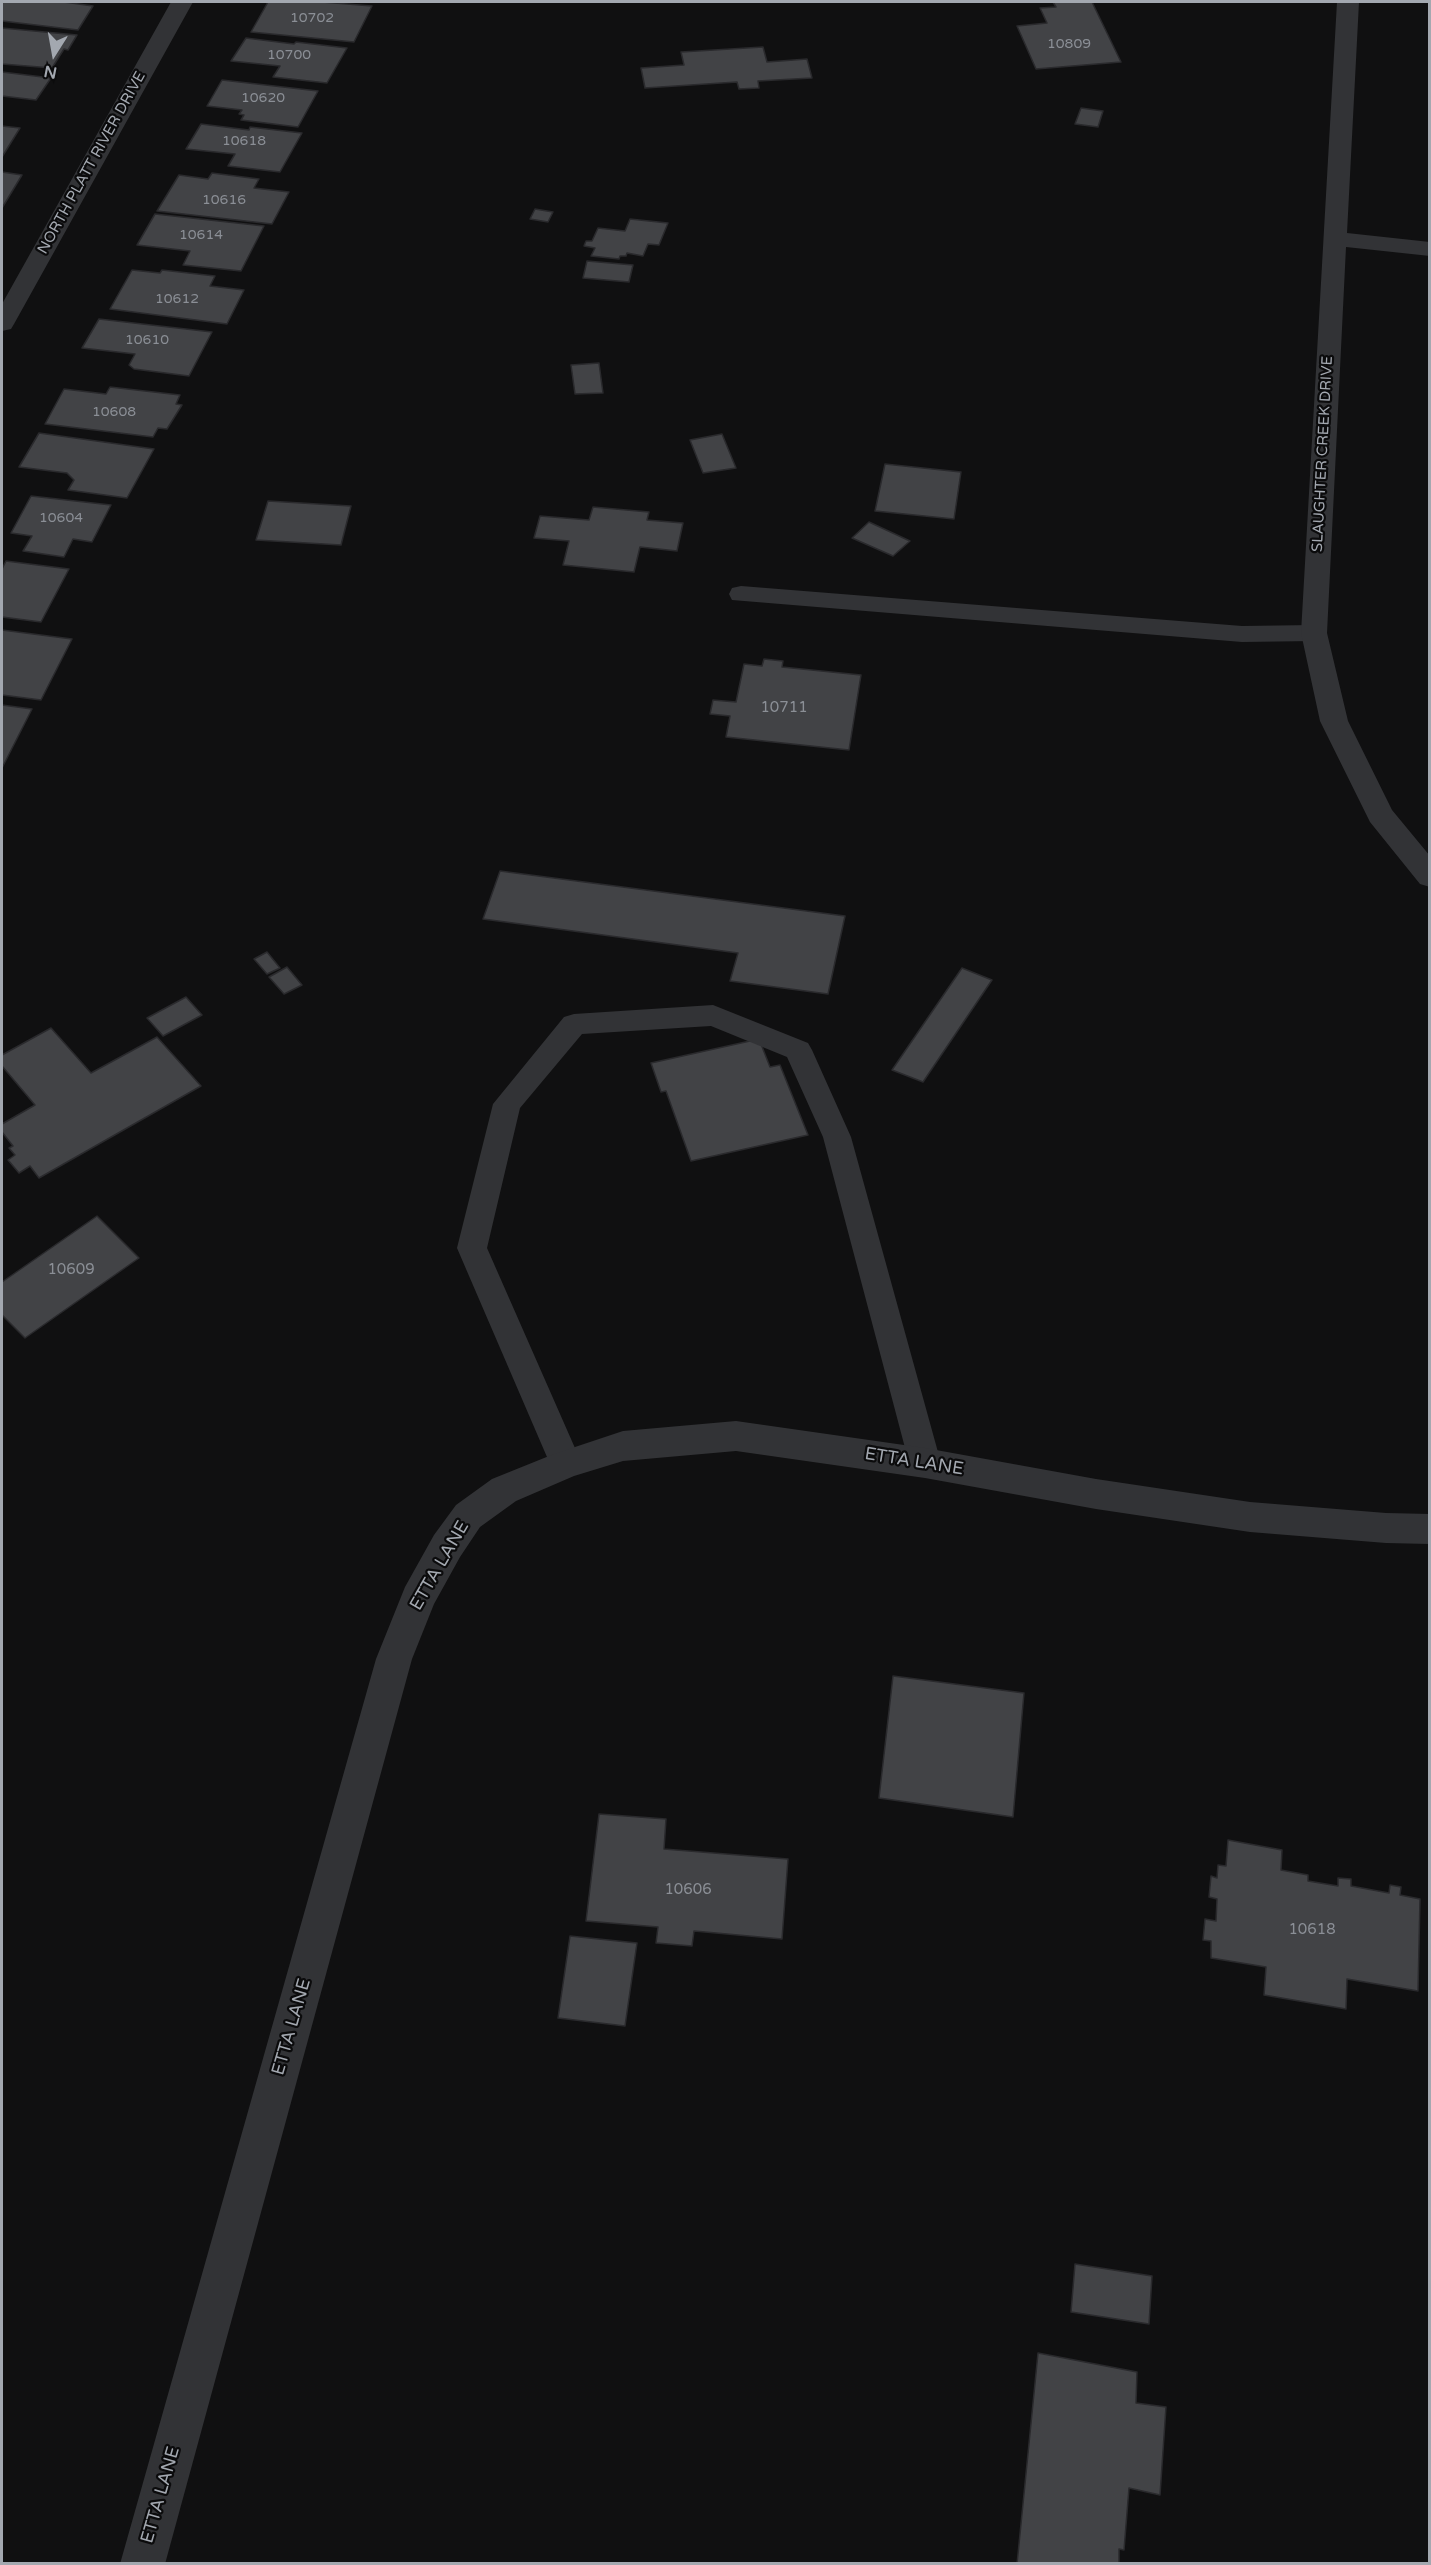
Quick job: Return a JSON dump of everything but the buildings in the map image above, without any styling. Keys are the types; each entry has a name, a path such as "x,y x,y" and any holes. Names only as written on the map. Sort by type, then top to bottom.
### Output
{"street":[{"name":"NORTH PLATT RIVER DRIVE","path":"4,316 182,2"},
{"name":"SLAUGHTER CREEK DRIVE","path":"1348,2 1314,633 1334,721 1380,815 1430,877"},
{"path":"1334,239 1430,249"},
{"name":"ETTA LANE","path":"142,2564 394,1659 418,1598 447,1546 468,1516 504,1490 566,1464 623,1446 736,1436 925,1463 1096,1494 1250,1517 1386,1528 1430,1529"}],"lane":[{"path":"741,594 1242,634 1314,633"},
{"path":"566,1464 472,1248 507,1104 574,1024 713,1015 798,1050 837,1137 925,1463"}]}
